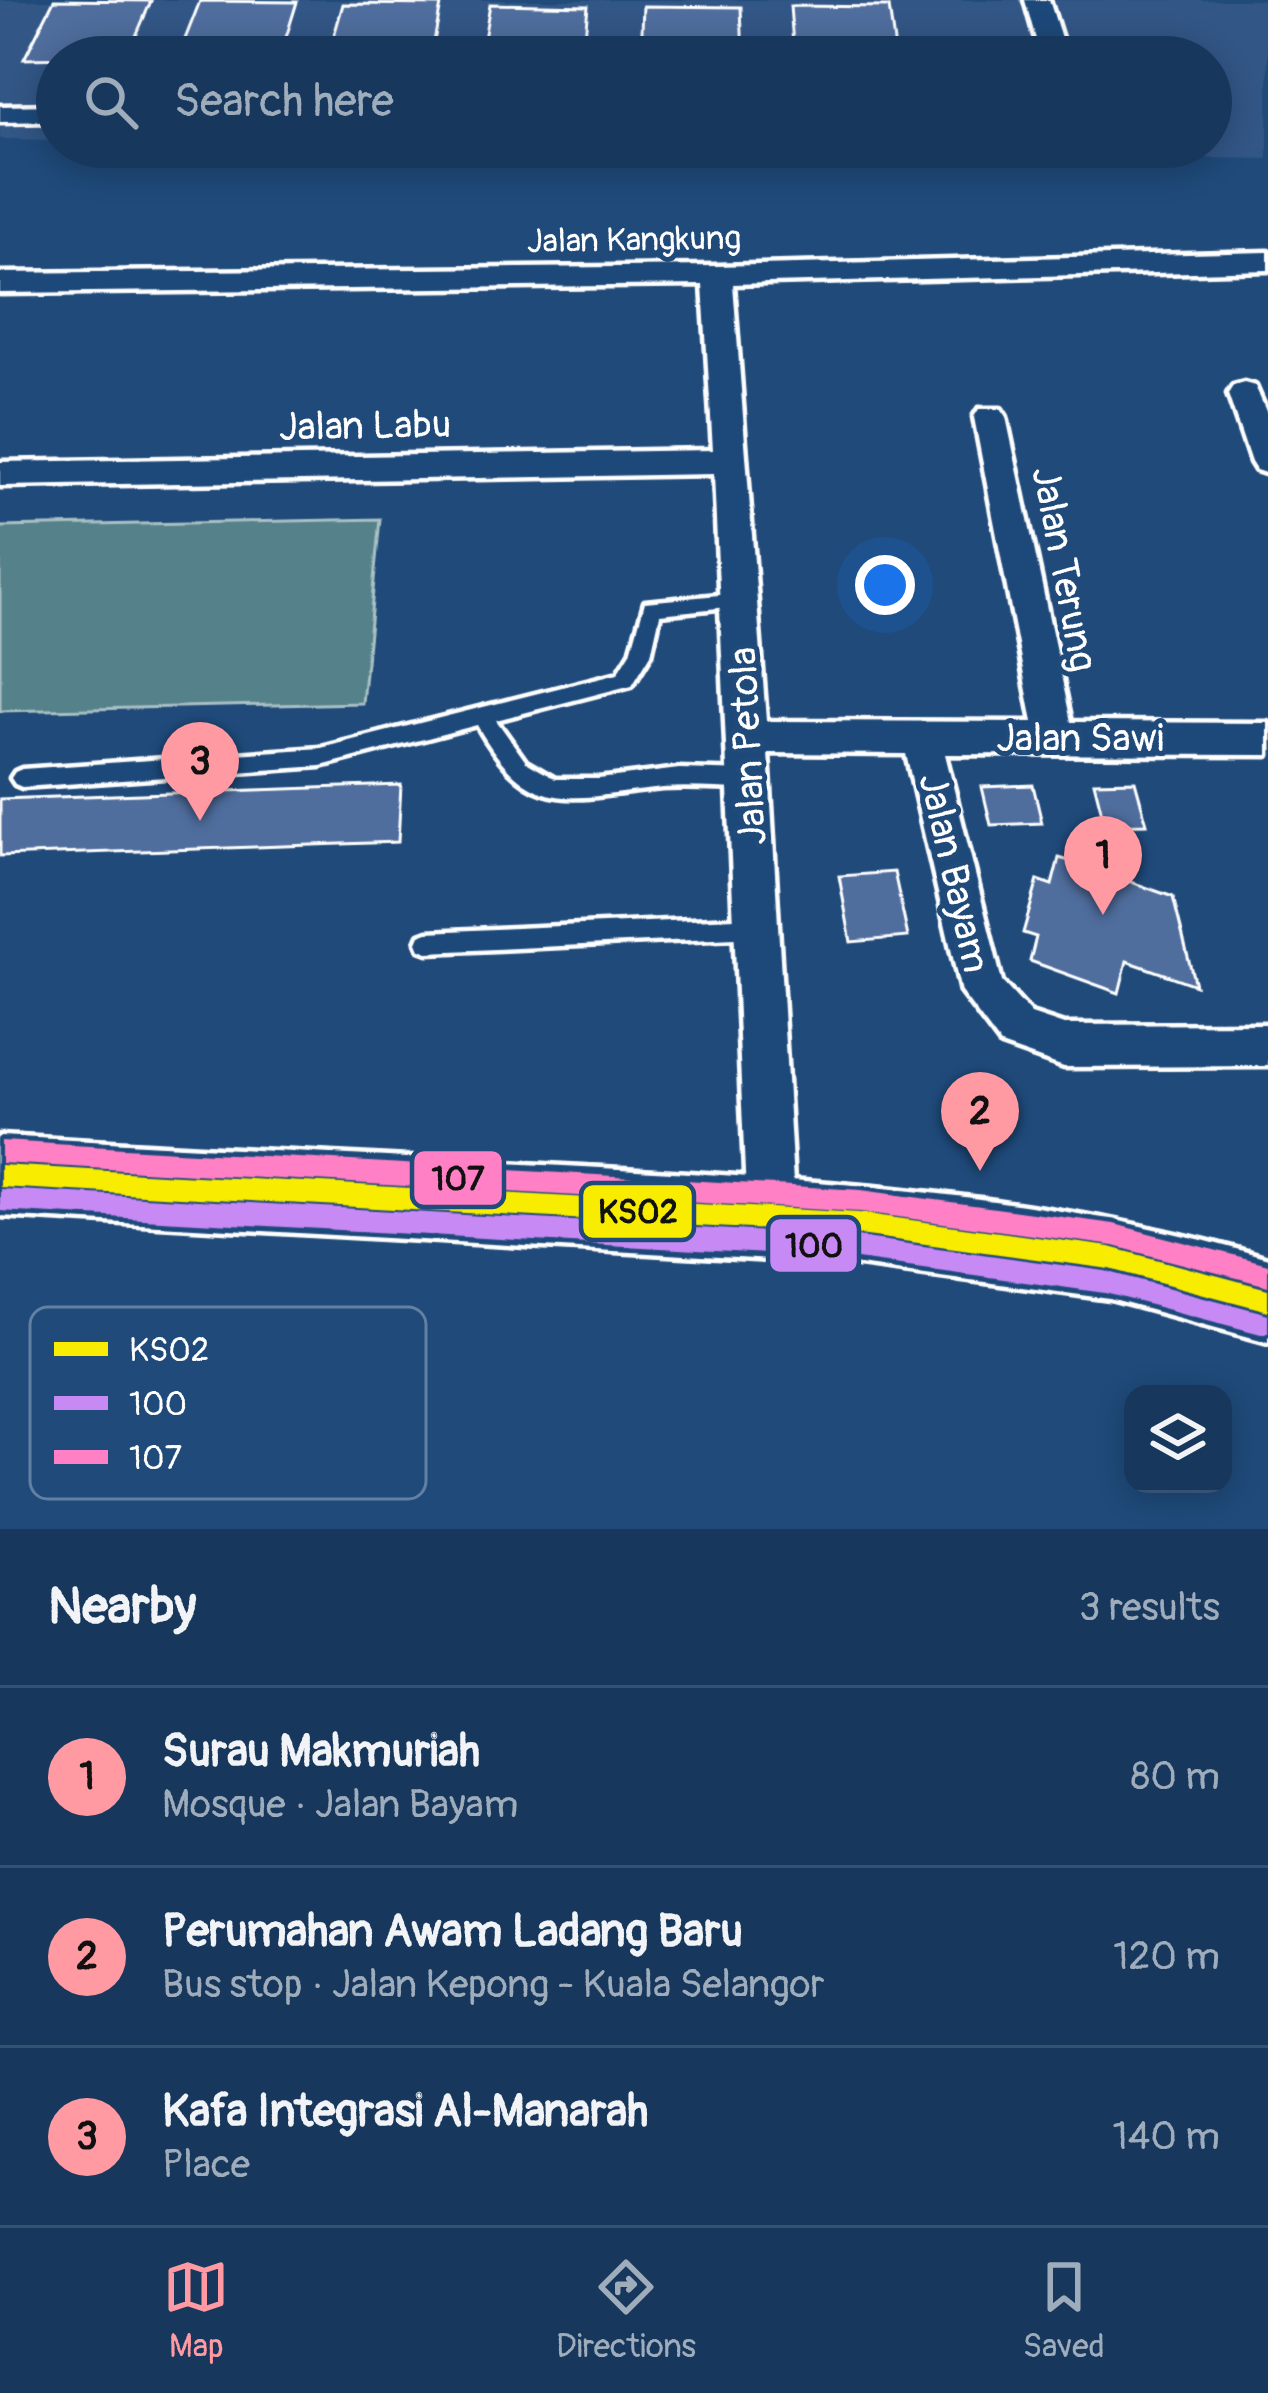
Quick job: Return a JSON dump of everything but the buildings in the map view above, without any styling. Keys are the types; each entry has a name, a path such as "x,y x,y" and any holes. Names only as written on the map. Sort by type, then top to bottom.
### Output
{"highway":[{"path":"0,1176 771,1217 1022,1245 1191,1274 1268,1300"}],"street":[{"path":"1037,0 1048,36"},
{"path":"0,114 36,113"},
{"name":"Jalan Kangkung","path":"0,283 716,275 1268,261"},
{"name":"Jalan Petola","path":"716,275 748,736 771,1217"},
{"path":"1244,394 1268,462"},
{"name":"Jalan Terung","path":"990,417 1055,738"},
{"name":"Jalan Labu","path":"0,474 730,461"},
{"name":"Jalan Sawi","path":"748,736 1268,739"},
{"name":"Jalan Bayam","path":"922,738 983,992 1017,1030 1064,1046 1268,1045"}],"lane":[{"path":"22,778 321,757 484,718 625,679 640,654 652,607 740,600"},
{"path":"484,718 496,743 528,779 550,789 603,790 658,779 749,780"},
{"path":"428,942 757,927"}],"shaded area":[{"path":"0,0 1268,0 1268,159 1232,158 1232,36 36,36 36,140 0,139"}],"green space":[{"path":"380,519 362,703 0,711 0,527"}],"transit line":[{"name":"107","path":"1,1152 861,1201 1114,1235 1268,1275"},
{"name":"KS02","path":"0,1176 859,1224 1110,1258 1268,1300"},
{"name":"100","path":"0,1200 857,1248 1105,1282 1261,1323"}],"place":[{"name":"Kafa Integrasi Al-Manarah","path":"200,821"},
{"name":"Surau Makmuriah","path":"1103,915"},
{"name":"Perumahan Awam Ladang Baru","path":"980,1171"}]}
